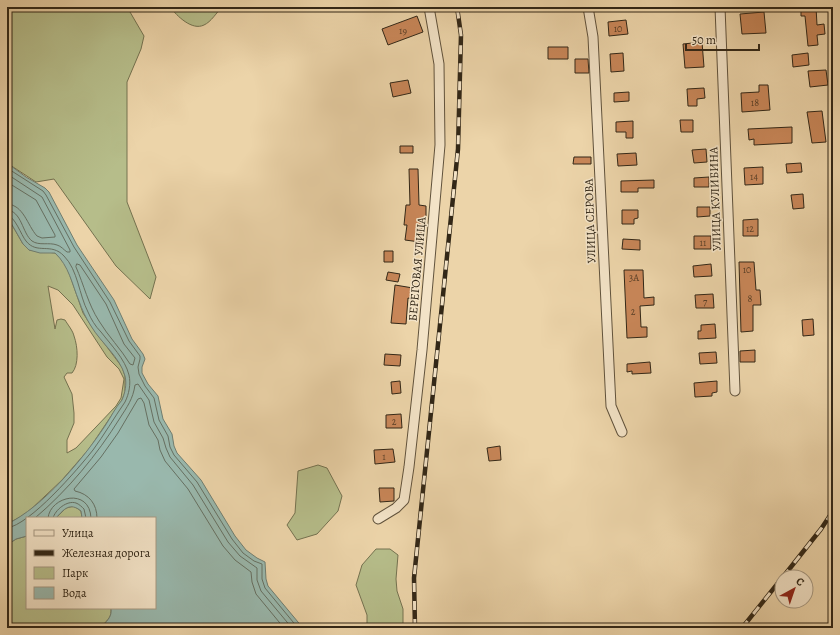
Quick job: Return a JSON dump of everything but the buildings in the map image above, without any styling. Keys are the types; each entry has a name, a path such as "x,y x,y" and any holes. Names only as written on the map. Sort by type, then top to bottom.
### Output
{"street":[{"name":"БЕРЕГОВАЯ УЛИЦА","path":"378,519 396,508 404,500 410,467 422,350 440,145 439,64 429,7"},
{"name":"УЛИЦА СЕРОВА","path":"588,7 593,37 611,406 622,432"},
{"name":"УЛИЦА КУЛИБИНА","path":"720,7 735,391"}],"green space":[{"path":"7,7 126,7 144,36 141,49 127,82 127,202 156,277 150,299 116,266 54,179 36,182 7,163"},
{"path":"170,7 222,7 209,22 204,25 195,26 185,22"},
{"path":"7,216 23,244 29,250 55,253 67,267 83,313 122,367 125,376 125,392 122,400 89,449 62,480 26,514 7,524","holes":["48,286 58,290 73,305 107,357 119,369 124,379 121,398 116,406 76,448 67,453 67,440 74,423 74,413 72,394 64,377 67,373 72,373 74,370 77,361 77,350 72,330 65,320 57,320 55,329"]},
{"path":"318,465 327,468 342,496 338,511 317,534 297,540 287,525 295,513 298,471"},
{"path":"74,506 81,511 82,517 57,517 66,508"},
{"path":"26,536 26,609 111,609 110,616 103,625 103,628 7,628 7,545 16,539"},
{"path":"376,549 390,549 398,555 396,579 397,591 403,609 403,628 367,628 367,615 356,585 362,565"}],"water":[{"path":"7,163 49,192 77,245 114,300 132,339 143,354 145,359 142,367 142,373 148,384 158,396 163,419 172,434 177,453 201,480 235,536 246,550 265,562 268,586 303,628 103,628 110,616 111,609 156,609 156,517 82,517 81,511 77,508 70,507 65,509 57,517 26,517 26,536 16,539 7,545 7,524 34,506 74,467 96,439 122,400 126,382 123,369 115,356 95,332 81,308 70,276 60,258 55,253 40,253 29,250 23,244 7,216"}],"railway":[{"path":"415,628 414,578 458,149 461,35 457,7"},
{"path":"789,569 821,529 833,511"},
{"path":"742,628 774,588"}]}
